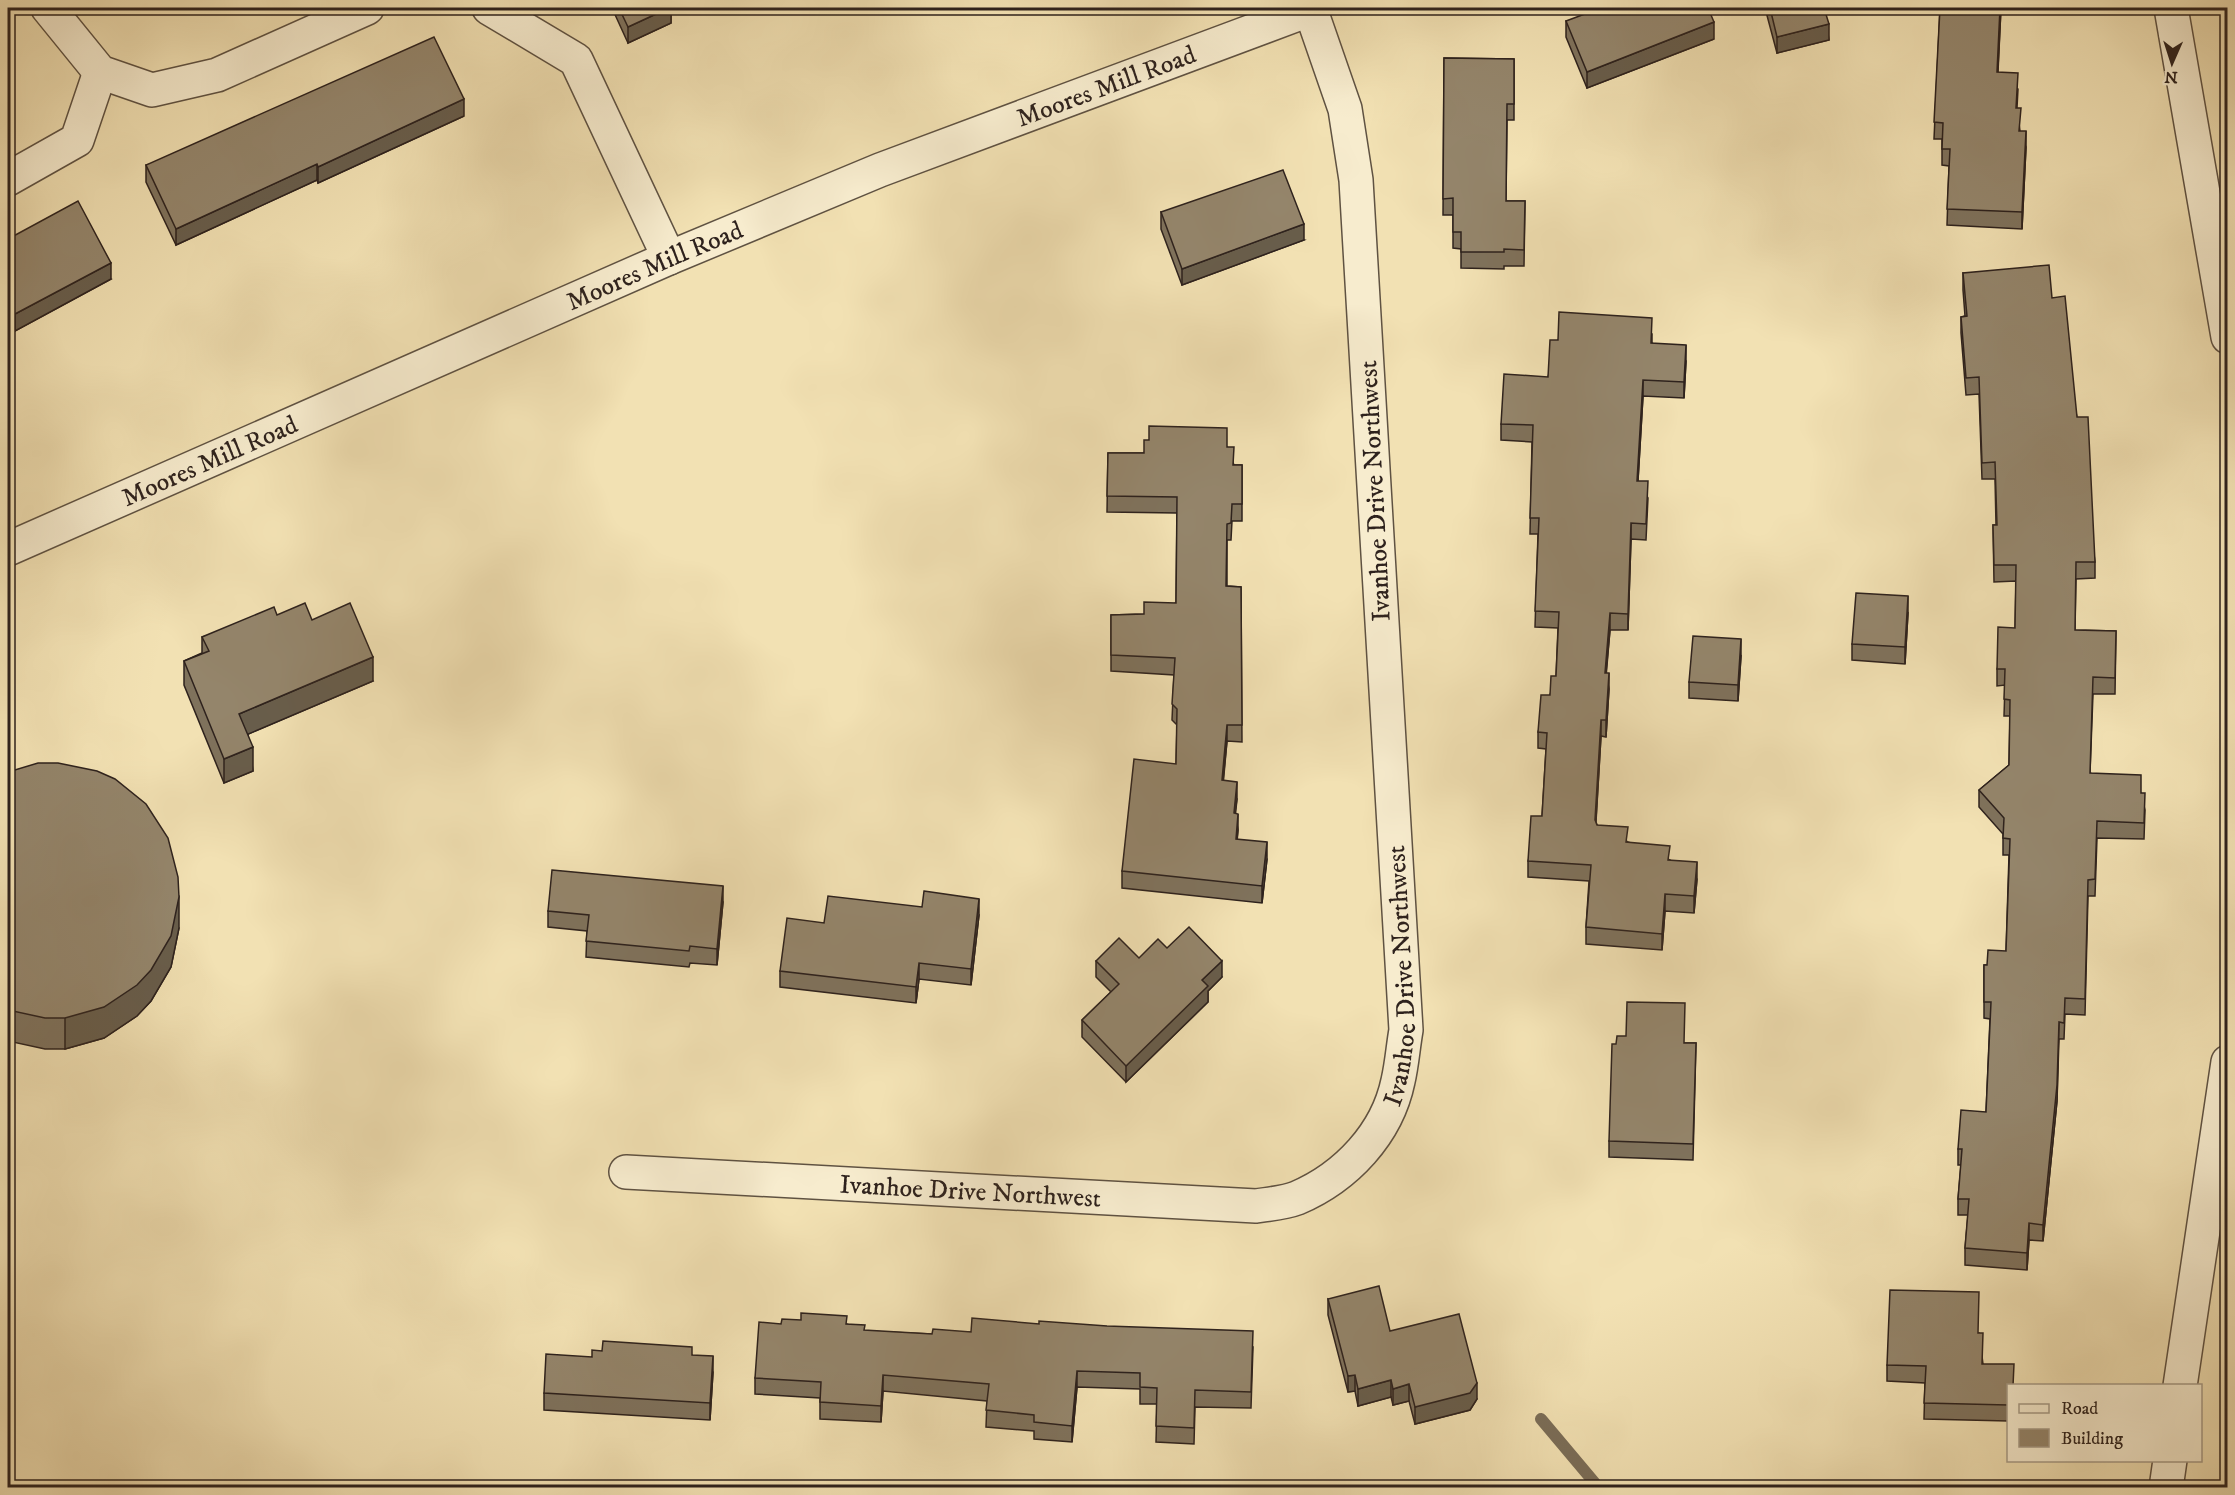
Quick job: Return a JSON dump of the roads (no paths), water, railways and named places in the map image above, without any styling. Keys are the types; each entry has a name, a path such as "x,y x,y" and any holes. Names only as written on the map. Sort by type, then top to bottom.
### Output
{"street":[{"path":"48,8 100,72 152,90 217,75 367,8"},
{"path":"489,8 576,60 669,258"},
{"name":"Moores Mill Road","path":"8,549 669,258 880,170 1312,8"},
{"name":"Ivanhoe Drive Northwest","path":"626,1172 1256,1206 1294,1198 1330,1181 1357,1158 1380,1126 1398,1083 1406,1030 1357,192 1345,109 1312,8"},
{"path":"2171,8 2228,337"},
{"path":"8,179 77,140 100,72"},
{"path":"2181,1384 2228,1062"},
{"path":"2166,1488 2170,1462"}],"waterway":[{"path":"1541,1419 1599,1488"}]}
